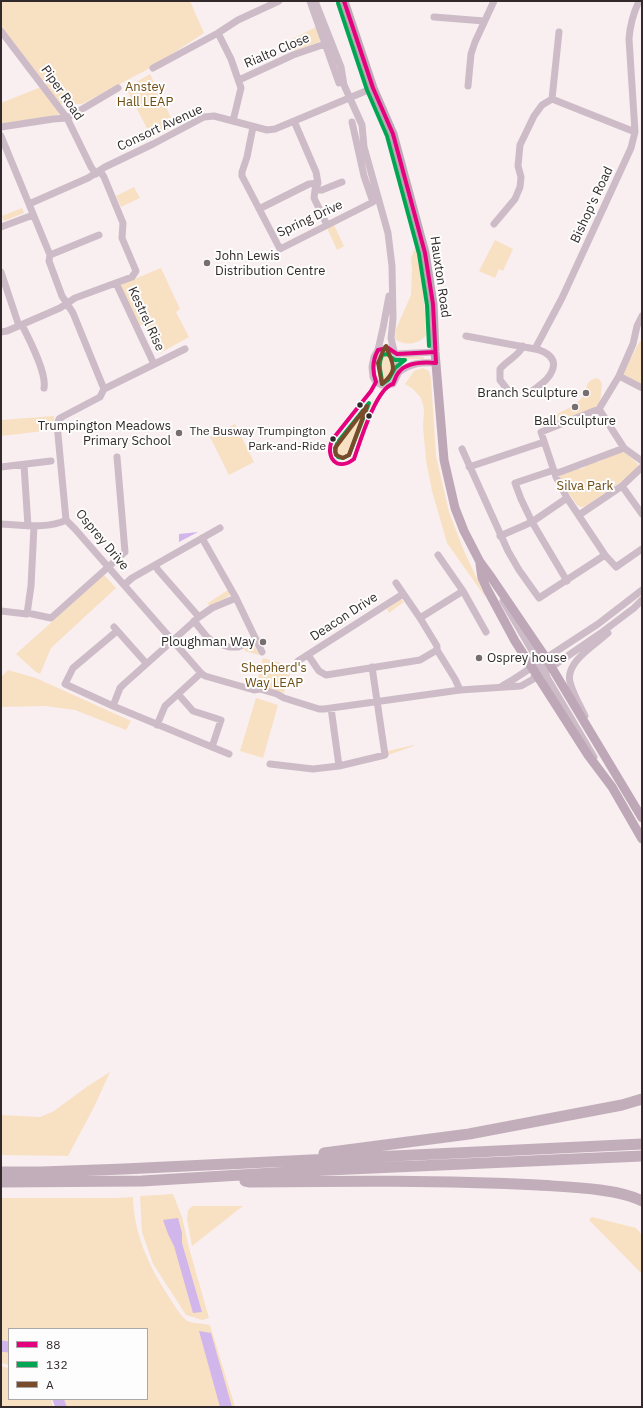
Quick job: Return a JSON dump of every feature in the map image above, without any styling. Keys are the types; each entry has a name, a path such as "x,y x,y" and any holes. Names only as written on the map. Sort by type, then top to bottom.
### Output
{"highway":[{"path":"272,1162 307,1154 469,1134 622,1105 642,1099"},
{"path":"1,1172 124,1169 642,1144"},
{"path":"1,1182 142,1181 314,1171 642,1156"},
{"path":"223,1177 250,1182 475,1182 544,1185 630,1195 642,1201"}],"main road":[{"name":"Hauxton Road","path":"344,1 373,88 393,134 426,253 433,304 435,352 444,460 452,495 464,531 480,562"},
{"path":"480,562 491,577 537,670 588,755 612,787 642,839"},
{"path":"480,562 482,578 487,589 515,641 537,670"},
{"path":"537,670 547,669 601,748 642,818"}],"street":[{"path":"153,68 218,33 238,20 279,1"},
{"path":"310,1 339,83"},
{"path":"315,1 341,67 344,85 362,125 364,147 385,221 392,266 391,285 393,319 391,338 399,372"},
{"path":"468,86 471,54 484,21 494,1"},
{"name":"Bishop's Road","path":"535,348 562,298 631,148 635,132 630,26 633,14 639,1"},
{"path":"434,17 484,21"},
{"name":"Piper Road","path":"1,31 67,118 98,172 104,177 123,223 122,238 136,271 132,277 116,283"},
{"path":"552,99 559,32"},
{"path":"218,33 231,59 241,88 233,121"},
{"name":"Rialto Close","path":"239,80 293,55 325,44"},
{"path":"1,127 67,118 118,88"},
{"name":"Consort Avenue","path":"29,204 88,178 204,118 214,116 267,130 275,129 373,88"},
{"path":"552,99 635,132"},
{"path":"494,224 515,199 520,187 521,177 518,166 520,145 538,110 542,105 552,99"},
{"path":"294,121 316,172 318,182 314,190 314,198 327,224"},
{"name":"Spring Drive","path":"253,127 248,157 242,172 242,176 280,249 373,202 364,176 352,122"},
{"path":"1,136 50,255 49,261 62,296 73,314 104,389"},
{"path":"259,208 308,184 318,182"},
{"path":"314,190 322,190 342,182"},
{"path":"1,227 33,215"},
{"path":"50,255 99,235"},
{"path":"1,272 21,325 39,362 45,383 44,388"},
{"path":"1,332 60,308 75,298 116,283"},
{"name":"Kestrel Rise","path":"116,283 154,364"},
{"path":"391,285 378,350 374,357 372,366 373,377 376,382 382,385 393,384 399,372 408,365 425,362 436,363"},
{"path":"642,316 640,327 619,376 599,409 541,432 554,472 568,498 605,555 616,568 642,548"},
{"path":"466,336 535,348 543,350 549,355 553,364 552,371 547,379 531,392"},
{"path":"506,390 500,380 500,369 504,363 522,350 523,346"},
{"path":"378,350 388,348 395,353 435,352"},
{"name":"Kestrel Rise","path":"104,389 185,349"},
{"path":"619,376 642,388"},
{"name":"Osprey Drive","path":"104,389 100,397 62,417 57,424 66,520 82,536 205,676 254,690 260,689 319,709 460,690 521,686 537,670"},
{"path":"599,409 624,448 642,461"},
{"path":"469,468 544,442"},
{"path":"567,581 532,522 515,483 554,472 624,448"},
{"path":"462,449 500,536 519,570 539,598 605,555"},
{"path":"32,614 51,618 125,552 117,457"},
{"path":"1,467 51,461"},
{"path":"1,611 26,614 31,586 31,526 24,465"},
{"path":"579,515 622,486 642,467"},
{"path":"622,486 642,514"},
{"path":"500,536 532,522 568,498"},
{"path":"1,524 31,526 61,523 66,520"},
{"path":"124,585 132,578 220,528"},
{"path":"202,538 236,598 262,652"},
{"path":"438,555 463,591 486,632"},
{"path":"155,565 197,619 207,637 213,642 238,647 256,639"},
{"path":"396,583 437,646 437,650 460,690"},
{"path":"500,687 514,679 537,670 642,590"},
{"path":"420,618 463,591"},
{"name":"Deacon Drive","path":"298,661 403,594"},
{"path":"112,706 120,688 172,640 212,608 236,598"},
{"path":"601,748 571,687 569,673 575,661 642,600"},
{"path":"537,670 547,669 601,633 634,608"},
{"path":"146,663 115,629 73,668 65,684 112,706 229,754"},
{"path":"308,655 319,671 326,674 420,660 437,650"},
{"path":"270,764 312,769 339,766 385,755 372,667"},
{"path":"547,669 612,787"},
{"path":"157,725 165,706 201,673"},
{"path":"178,694 193,711 221,720 212,747"},
{"path":"331,708 339,766"}],"green space":[{"path":"1,1 190,1 204,33 152,67 82,104 75,104 67,109 63,104 60,104 1,25"},
{"path":"316,27 321,39 319,42 295,51 290,40"},
{"name":"Anstey Hall LEAP","path":"150,74 175,126 152,138 126,88"},
{"path":"41,87 62,114 1,124 1,103"},
{"path":"134,187 140,198 121,207 116,196"},
{"path":"22,208 24,213 4,221 2,216"},
{"path":"334,225 344,246 337,250 327,228"},
{"path":"495,240 513,249 503,271 499,269 495,278 479,271"},
{"path":"417,243 424,297 426,335 415,343 403,343 395,339 396,329 411,295 411,258"},
{"path":"161,268 180,309 176,312 189,337 160,353 145,324 139,326 120,285"},
{"path":"640,341 642,341 642,385 625,376 623,372"},
{"path":"386,352 392,355 394,369 389,382 383,382 378,378 377,359 380,354"},
{"path":"402,356 424,357 424,359 409,359 402,363"},
{"path":"423,368 429,371 431,379 436,456 449,512 464,551 486,598 447,543 432,491 426,460 423,427 424,409 421,398 413,389 405,384 414,371"},
{"path":"596,378 600,380 602,384 600,404 598,406 542,427 540,421 576,404 584,394 589,382"},
{"path":"374,398 351,455 346,459 339,457 335,452 334,447 357,416 359,417"},
{"path":"54,416 53,430 1,436 1,420"},
{"path":"235,424 254,462 229,475 210,437"},
{"name":"Silva Park","path":"623,451 638,464 634,473 586,506 581,507 577,505 559,478 562,474 578,468 581,469 596,461 598,462 604,458"},
{"path":"104,575 116,588 51,648 40,674 36,672 16,654"},
{"path":"228,590 230,594 228,597 209,606 208,603"},
{"path":"401,599 404,602 389,613 387,609"},
{"path":"251,643 254,644 259,655 245,651 244,647"},
{"name":"Shepherd's Way LEAP","path":"263,658 292,666 284,693 256,685"},
{"path":"8,670 36,678 131,721 126,730 75,710 45,706 1,707 1,677"},
{"path":"256,698 278,705 263,758 240,751"},
{"path":"414,746 388,755 388,751"},
{"path":"110,1072 94,1107 68,1156 1,1155 1,1115 40,1117 54,1111"},
{"path":"173,1194 182,1217 189,1248 209,1318 202,1320 186,1315 153,1264 142,1232 140,1196"},
{"path":"133,1197 136,1224 144,1250 155,1274 183,1318 191,1322 210,1325 235,1407 56,1407 54,1400 148,1400 148,1328 8,1328 8,1365 1,1363 1,1198"},
{"path":"193,1206 243,1206 192,1246 187,1219 188,1210"},
{"path":"592,1217 636,1228 642,1235 642,1274 589,1220"},
{"path":"1,1366 8,1368 8,1400 51,1400 53,1407 1,1407"}],"shaded area":[{"path":"198,532 179,542 179,534"},
{"path":"178,1218 182,1233 182,1243 202,1312 193,1313 174,1246 163,1220"},
{"path":"199,1331 211,1333 232,1407 220,1407"}],"waterway":[{"path":"1,1346 8,1347"},
{"path":"58,1400 61,1407"}],"transit line":[{"name":"88","path":"344,1 373,88 393,134 425,253 433,304 436,363 416,363 402,369 397,375 393,384 387,388 375,405 364,429 354,459 348,463 342,464 334,461 330,452 332,440 371,391 376,382 373,366 378,350 388,348 397,354 435,352"},
{"name":"132","path":"338,3 367,90 387,136 419,254 427,305 429,346"},
{"name":"A","path":"386,346 392,362 393,370 382,384 378,363 386,346"},
{"name":"132","path":"387,354 395,360 405,360 395,368 389,379 382,384 380,363 382,355 387,354"},
{"name":"132","path":"369,403 349,455 343,458 338,457 335,452 337,443 369,403"},
{"name":"A","path":"367,406 349,455 343,458 336,455 335,448 367,406"}],"place":[{"name":"John Lewis Distribution Centre","path":"207,263"},
{"name":"Branch Sculpture","path":"586,393"},
{"name":"Ball Sculpture","path":"575,407"},
{"name":"Trumpington Meadows Primary School","path":"179,433"},
{"name":"The Busway Trumpington Park-and-Ride","path":"333,439"},
{"name":"Ploughman Way","path":"263,642"},
{"name":"Osprey house","path":"479,658"}]}
